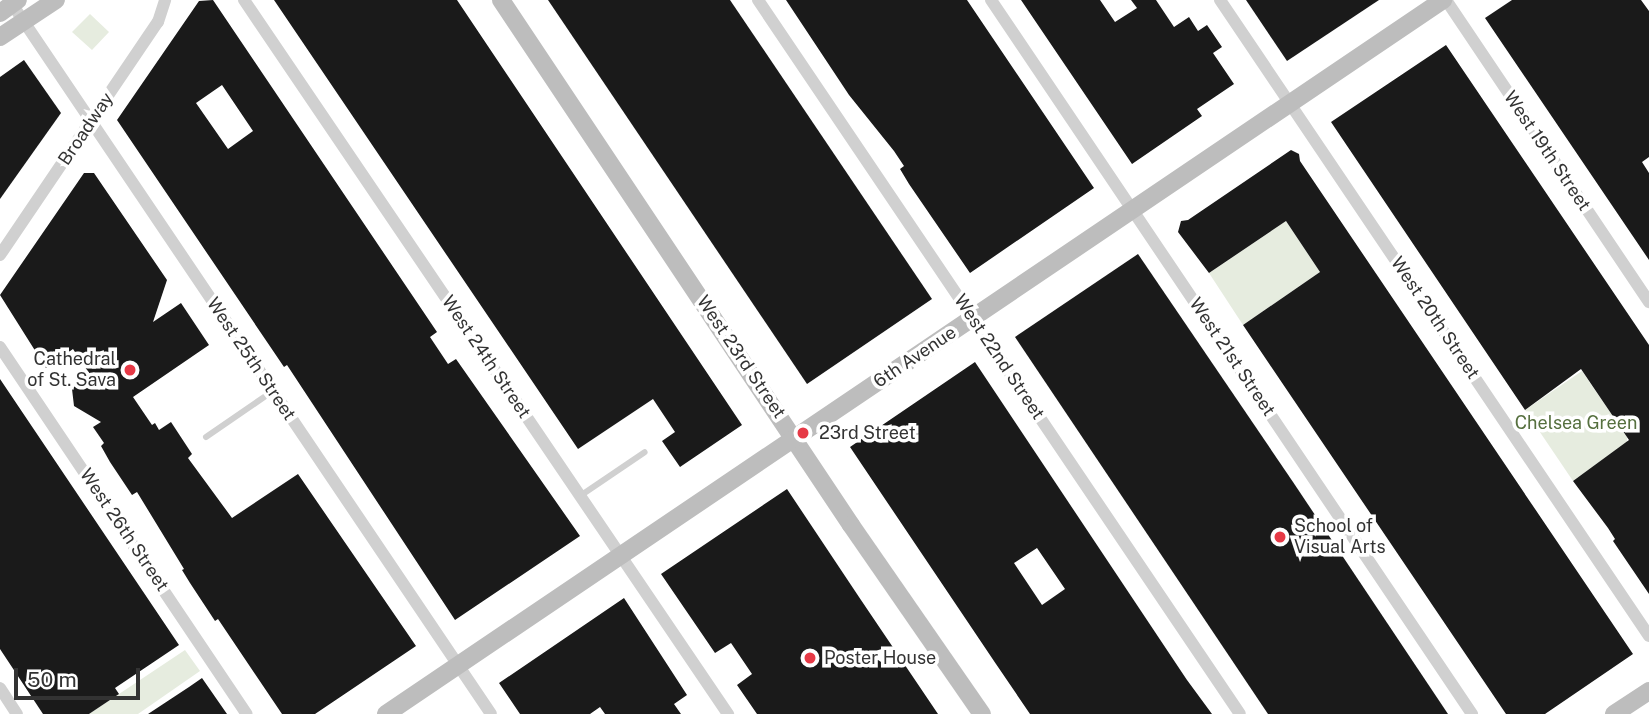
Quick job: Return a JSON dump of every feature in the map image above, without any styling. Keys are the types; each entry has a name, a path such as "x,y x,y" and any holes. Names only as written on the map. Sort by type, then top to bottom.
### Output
{"main road":[{"path":"0,37 56,0"},
{"name":"West 23rd Street","path":"501,0 982,714"},
{"name":"6th Avenue","path":"386,714 1444,0"},
{"path":"1614,714 1649,691"}],"street":[{"name":"Broadway","path":"0,255 158,22 165,0"},
{"name":"West 24th Street","path":"244,0 728,714"},
{"name":"West 22nd Street","path":"758,0 1240,714"},
{"name":"West 21st Street","path":"990,0 1472,714"},
{"name":"West 20th Street","path":"1220,0 1649,636"},
{"name":"West 19th Street","path":"1444,0 1649,302"},
{"name":"West 25th Street","path":"10,6 24,21 491,714"},
{"name":"West 26th Street","path":"0,347 247,714"},
{"path":"0,688 17,714"}],"lane":[{"path":"206,438 273,391"},
{"path":"580,496 645,452"}],"green space":[{"path":"90,14 109,32 92,50 72,32"},
{"path":"1286,221 1320,272 1243,325 1209,273"},
{"name":"Chelsea Green","path":"1582,371 1627,437 1627,442 1573,481 1525,410"},
{"path":"185,650 200,671 138,714 89,714"}],"building":[{"path":"213,0 437,332 430,337 448,364 456,359 580,536 455,620 287,365 284,367 117,120 199,1","holes":["222,85 253,131 228,149 196,103"]},
{"path":"274,0 457,0 742,425 680,467 662,441 675,432 653,399 578,449"},
{"path":"548,0 730,0 932,299 807,384"},
{"path":"786,0 967,0 1094,188 970,273 909,184 900,169 904,166 894,151 849,95"},
{"path":"1021,0 1100,0 1115,22 1137,8 1131,0 1156,0 1174,27 1189,17 1198,31 1207,25 1222,47 1213,53 1234,84 1197,109 1202,116 1132,164"},
{"path":"1246,0 1379,0 1287,61"},
{"path":"1512,0 1641,0 1649,11 1649,157 1642,162 1649,173 1649,260 1485,18"},
{"path":"1446,45 1649,345 1649,594 1613,541 1615,539 1608,528 1573,481 1629,440 1581,369 1525,410 1331,122"},
{"path":"24,60 61,113 0,199 0,77"},
{"path":"1291,150 1299,154 1300,161 1633,654 1545,714 1506,714 1243,325 1320,272 1286,221 1209,273 1178,232 1181,221 1188,220"},
{"path":"84,173 94,173 167,280 153,322 181,303 209,345 133,397 152,425 155,423 159,430 171,422 192,454 188,458 232,518 298,474 416,646 315,714 282,714 218,619 215,621 190,583 137,492 132,495 110,462 101,446 104,443 93,427 101,422 74,406 72,389 89,373 73,349 46,368 0,295"},
{"path":"1138,254 1448,714 1268,714 1015,337"},
{"path":"975,362 1212,714 1030,714 850,447","holes":["1037,548 1065,589 1042,605 1014,563"]},
{"path":"0,379 179,645 115,688 119,694 89,714 43,714 0,649"},
{"path":"787,489 938,714 757,714 737,685 752,674 731,643 715,653 661,574"},
{"path":"624,598 687,695 674,704 681,714 605,714 600,707 590,714 520,714 499,683"},
{"path":"202,678 227,714 148,714 189,687"}],"place":[{"name":"Cathedral of St. Sava","path":"130,370"},
{"name":"23rd Street","path":"803,433"},
{"name":"School of Visual Arts","path":"1280,537"},
{"name":"Poster House","path":"810,658"}]}
